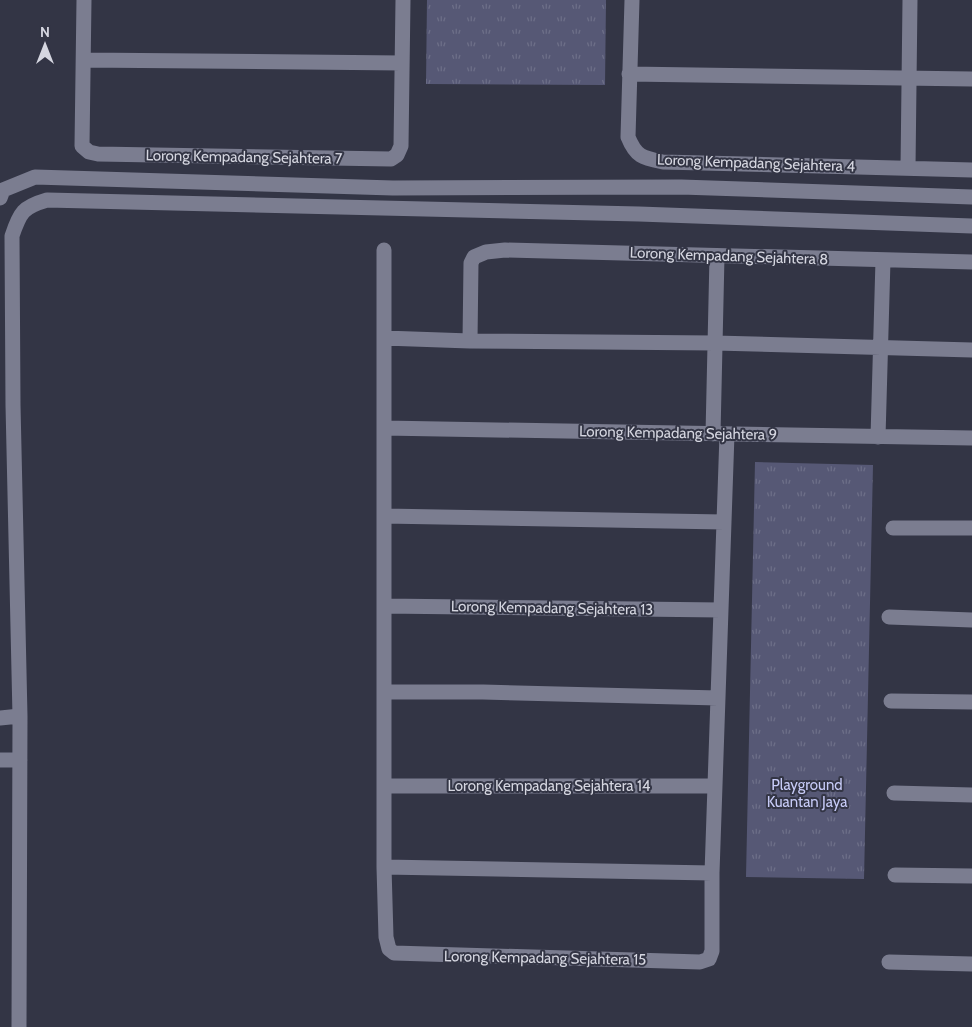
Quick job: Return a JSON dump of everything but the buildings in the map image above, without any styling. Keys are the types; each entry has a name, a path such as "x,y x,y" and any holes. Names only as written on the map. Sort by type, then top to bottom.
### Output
{"street":[{"path":"84,0 84,60 402,63 403,0"},
{"name":"Lorong Kempadang Sejahtera 4","path":"632,0 628,137 633,149 646,159 663,162 972,170"},
{"path":"908,168 910,0"},
{"name":"Lorong Kempadang Sejahtera 7","path":"84,60 82,146 89,152 98,154 391,159 397,155 401,146 402,63"},
{"path":"629,74 972,79"},
{"path":"0,198 4,190 34,177 393,188 682,187 972,197"},
{"path":"19,1027 20,716 6,405 12,236 17,220 29,205 47,200 640,214 972,226"},
{"path":"384,250 384,867 712,873 724,522 715,343 717,256"},
{"name":"Lorong Kempadang Sejahtera 8","path":"470,342 471,263 474,257 486,252 505,250 972,262"},
{"path":"878,437 883,260"},
{"path":"384,338 470,342 715,343 972,350"},
{"name":"Lorong Kempadang Sejahtera 9","path":"384,428 972,438"},
{"path":"384,516 724,522"},
{"path":"893,528 972,528"},
{"name":"Lorong Kempadang Sejahtera 13","path":"384,606 721,610"},
{"path":"890,617 972,620"},
{"path":"384,692 483,692 718,698"},
{"path":"891,701 972,702"},
{"path":"0,718 20,716"},
{"path":"0,760 20,760"},
{"name":"Lorong Kempadang Sejahtera 14","path":"384,786 715,786"},
{"path":"894,793 972,795"},
{"name":"Lorong Kempadang Sejahtera 15","path":"384,867 386,944 394,953 700,962 709,959 712,951 712,873"},
{"path":"895,875 972,876"},
{"path":"890,962 972,964"}],"green space":[{"path":"427,0 606,0 605,85 426,84"},
{"name":"Playground Kuantan Jaya","path":"755,462 873,465 864,879 746,877"}]}
